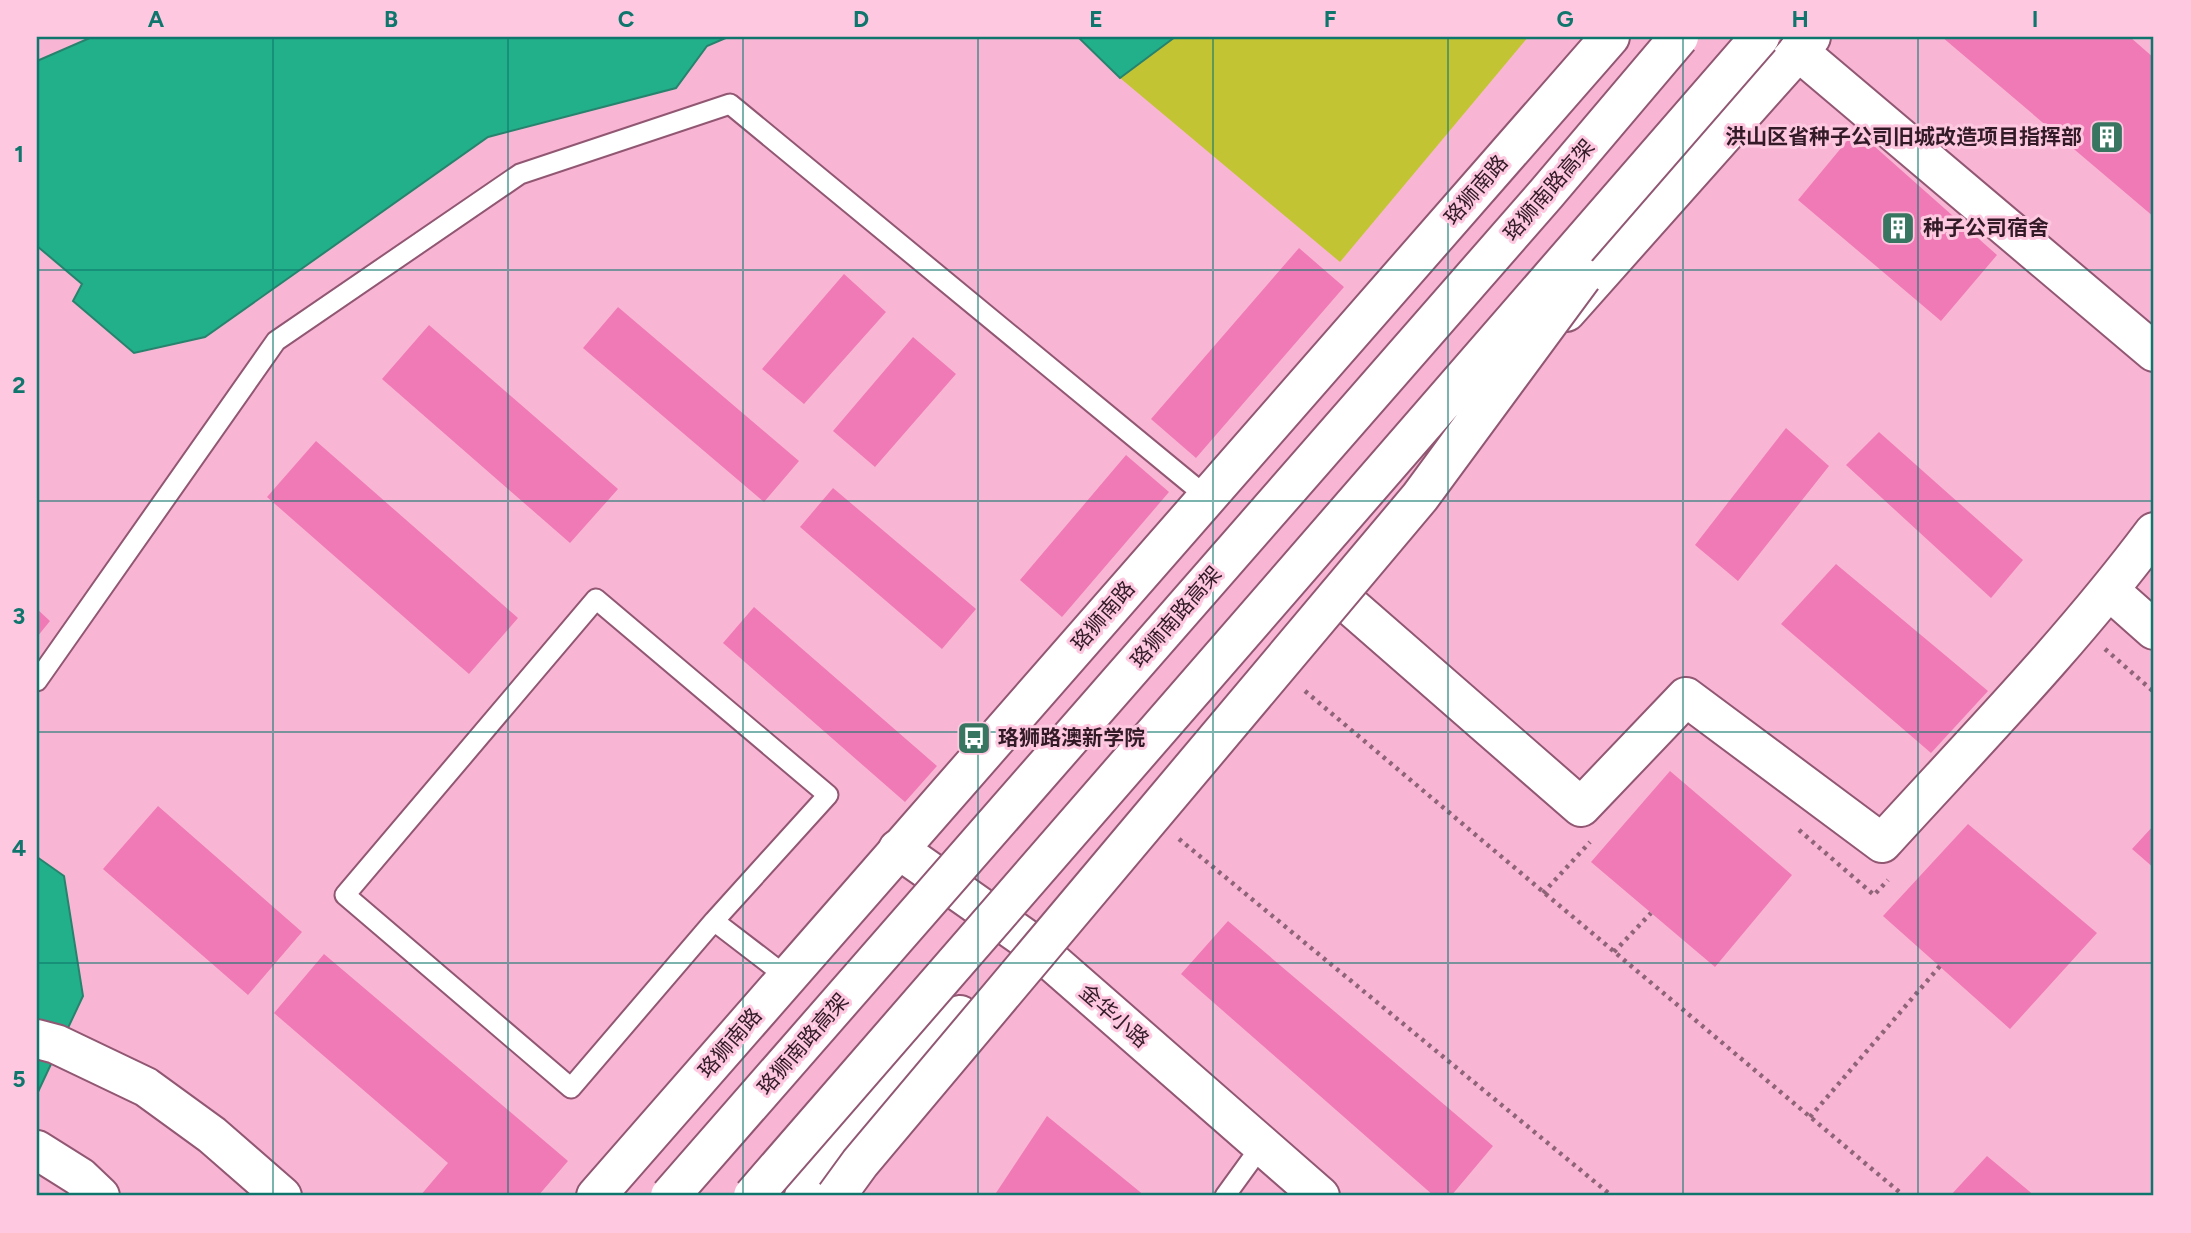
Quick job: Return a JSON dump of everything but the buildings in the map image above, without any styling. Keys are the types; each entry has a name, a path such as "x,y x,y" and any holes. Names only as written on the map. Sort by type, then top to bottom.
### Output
{"main road":[{"name":"珞狮南路","path":"596,1196 1610,37"},
{"name":"珞狮南路高架","path":"670,1196 1546,194 1679,37"},
{"path":"753,1196 1760,37"},
{"path":"804,1196 1556,324 1805,44 2154,352"},
{"path":"835,1196 1420,497 1725,79"},
{"path":"1338,595 1581,807 1686,697 1882,843 2075,632 2154,533"},
{"path":"2110,591 2154,630"},
{"name":"金华小路","path":"898,849 1026,939 1320,1196"},
{"path":"37,1039 56,1044 146,1087 212,1135 282,1196"},
{"path":"37,1150 80,1177 100,1196"}],"lane":[{"path":"37,681 276,341 520,174 730,104 1207,497"},
{"path":"596,598 828,795 714,921 571,1088 345,895 596,598"},
{"path":"714,921 787,977"},
{"path":"1225,1196 1262,1145"}],"path":[{"path":"1298,686 1904,1196"},
{"path":"1151,816 1612,1196"},
{"path":"1614,952 1651,913"},
{"path":"1810,1117 1940,966"}],"shaded area":[{"path":"92,37 728,37 707,46 676,88 488,137 205,337 134,353 73,301 82,284 37,246 37,61"},
{"path":"1078,37 1175,37 1120,78"},
{"path":"1175,37 1528,37 1340,262 1120,78"},
{"path":"37,857 64,876 83,996 37,1094"}],"place":[{"name":"洪山区省种子公司旧城改造项目指挥部","path":"2107,137"},
{"name":"种子公司宿舍","path":"1898,228"},
{"name":"珞狮路澳新学院","path":"974,738"}]}
